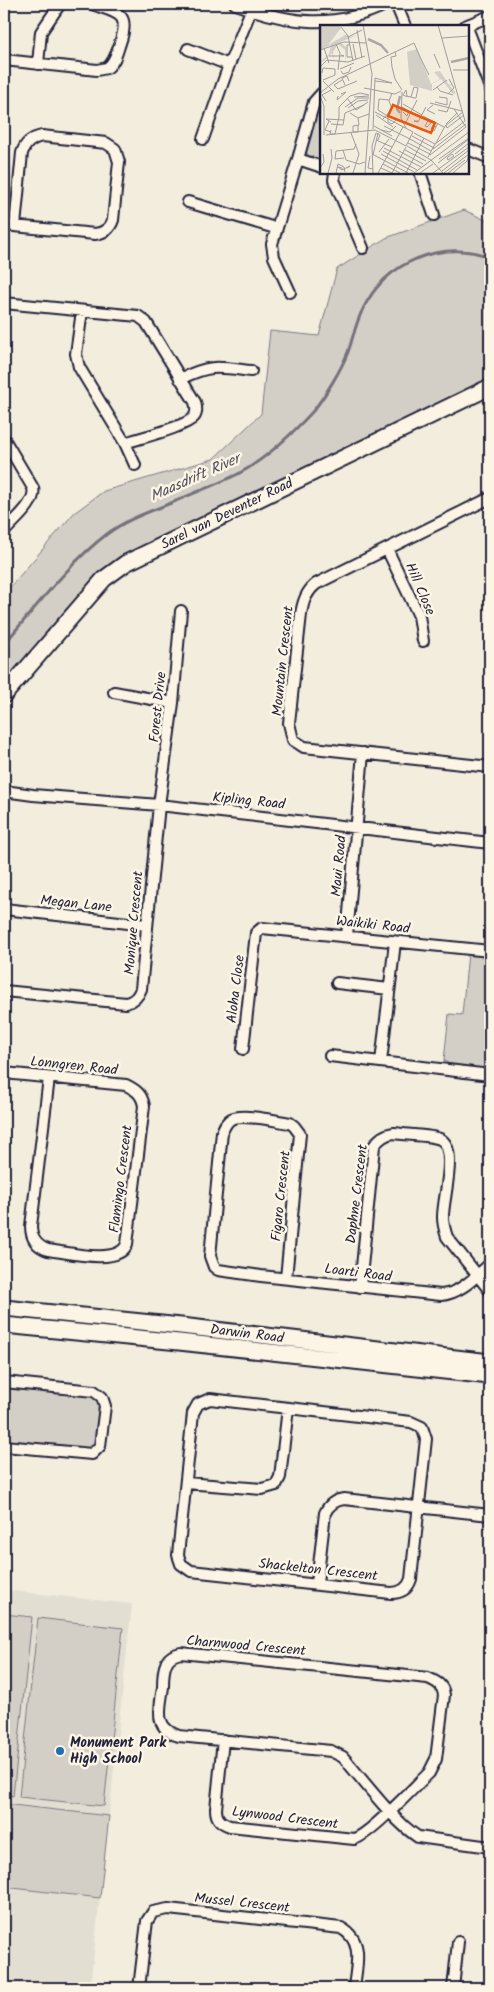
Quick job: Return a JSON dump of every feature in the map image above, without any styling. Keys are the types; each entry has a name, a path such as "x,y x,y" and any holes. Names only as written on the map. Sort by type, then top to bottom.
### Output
{"street":[{"path":"38,64 41,32 60,4"},
{"path":"4,60 100,70 110,66 124,32 124,24 116,12 92,4"},
{"path":"235,4 285,20 327,22 346,19 387,4"},
{"path":"396,4 406,25"},
{"path":"202,139 251,10"},
{"path":"468,25 490,16"},
{"path":"469,33 490,88"},
{"path":"188,49 229,65"},
{"path":"290,292 272,251 272,244 275,228 298,159 314,102 320,95"},
{"path":"4,225 95,234 108,230 113,220 119,162 115,149 106,143 42,136 32,139 25,145 22,153 15,226"},
{"path":"469,148 490,158"},
{"path":"298,159 320,166"},
{"path":"335,174 334,180 363,248"},
{"path":"421,174 434,215"},
{"path":"188,202 275,228"},
{"path":"4,303 138,316 146,322 195,402 196,411 194,417 182,425 124,443"},
{"path":"82,311 76,354 79,367 135,465"},
{"path":"180,379 207,368 251,370"},
{"name":"Sarel van Deventer Road","path":"4,695 104,580 126,563 490,387"},
{"path":"4,439 33,488 34,494 31,501 4,532"},
{"name":"Mountain Crescent","path":"490,498 310,588 303,601 289,723 293,740 304,747 490,767"},
{"name":"Hill Close","path":"387,549 419,616 423,641"},
{"name":"Forest Drive","path":"159,805 174,703 181,611"},
{"path":"114,692 174,703"},
{"name":"Maui Road","path":"347,936 362,753"},
{"name":"Kipling Road","path":"4,791 159,805 490,843"},
{"name":"Monique Crescent","path":"4,991 126,1003 131,1002 139,995 159,805"},
{"name":"Megan Lane","path":"4,910 146,925"},
{"name":"Waikiki Road","path":"256,933 264,927 490,951"},
{"name":"Aloha Close","path":"243,1049 256,933"},
{"path":"381,1062 395,942"},
{"path":"337,983 389,989"},
{"path":"330,1056 490,1075"},
{"name":"Lonngren Road","path":"4,1073 126,1085 138,1092"},
{"name":"Flamingo Crescent","path":"49,1078 31,1226 33,1240 42,1248 48,1250 105,1257 118,1254 126,1248 144,1106 138,1092"},
{"name":"Figaro Crescent","path":"214,1267 210,1256 222,1132 226,1123 231,1119 240,1117 290,1123 297,1129 300,1140 286,1278"},
{"name":"Daphne Crescent","path":"360,1287 374,1146 378,1140 394,1133 440,1139 447,1146 450,1158 443,1217 444,1229 447,1237 478,1275"},
{"name":"Loarti Road","path":"214,1267 221,1272 449,1295 478,1275 490,1264"},
{"path":"478,1275 490,1291"},
{"name":"Darwin Road","path":"4,1308 181,1326 490,1362"},
{"name":"Darwin Road","path":"4,1325 490,1376"},
{"path":"4,1382 94,1392 102,1397 105,1406 100,1446 92,1454 4,1446"},
{"name":"Shackelton Crescent","path":"210,1399 419,1424 424,1431 426,1439 411,1579 404,1590 391,1592 186,1568 179,1561 178,1555 186,1482 193,1414 198,1404 210,1399"},
{"path":"186,1482 262,1489 276,1485 280,1477 288,1408"},
{"path":"317,1583 325,1513 334,1502 344,1499 490,1515"},
{"name":"Charnwood Crescent","path":"189,1653 428,1678 436,1681 443,1689 444,1694 436,1759 429,1772 390,1810 343,1758 336,1753 179,1736 169,1733 161,1723 159,1715 165,1664 175,1654 189,1653"},
{"name":"Lynwood Crescent","path":"223,1740 216,1809 217,1817 223,1824 354,1839 364,1834 390,1810"},
{"path":"390,1810 410,1832 418,1837 490,1847"},
{"name":"Mussel Crescent","path":"139,1988 147,1921 153,1912 168,1908 341,1928 353,1938 358,1948 354,1988"},
{"path":"453,1988 458,1942"}],"shaded area":[{"path":"320,100 320,162 310,158 305,150"},
{"path":"464,210 490,222 490,380 123,557 4,685 4,594 74,513 104,491 213,459 261,414 270,331 319,336 337,269 386,238"},
{"path":"468,953 490,955 490,1070 451,1066 444,1060 449,1014 462,1015"},
{"path":"4,1386 95,1396 101,1403 96,1444 92,1450 4,1442"},
{"name":"Monument Park High School","path":"4,1590 132,1604 90,1988 4,1988"},
{"path":"4,1614 32,1617 13,1796 4,1794"},
{"path":"38,1618 123,1628 104,1806 19,1797"},
{"path":"4,1804 109,1816 100,1898 4,1887"}],"waterway":[{"name":"Maasdrift River","path":"4,644 79,558 115,528 238,474 259,461 287,437 323,398 348,352 363,309 373,293 400,267 434,253 471,252 490,257"}],"place":[{"name":"Monument Park High School","path":"60,1751"}]}
